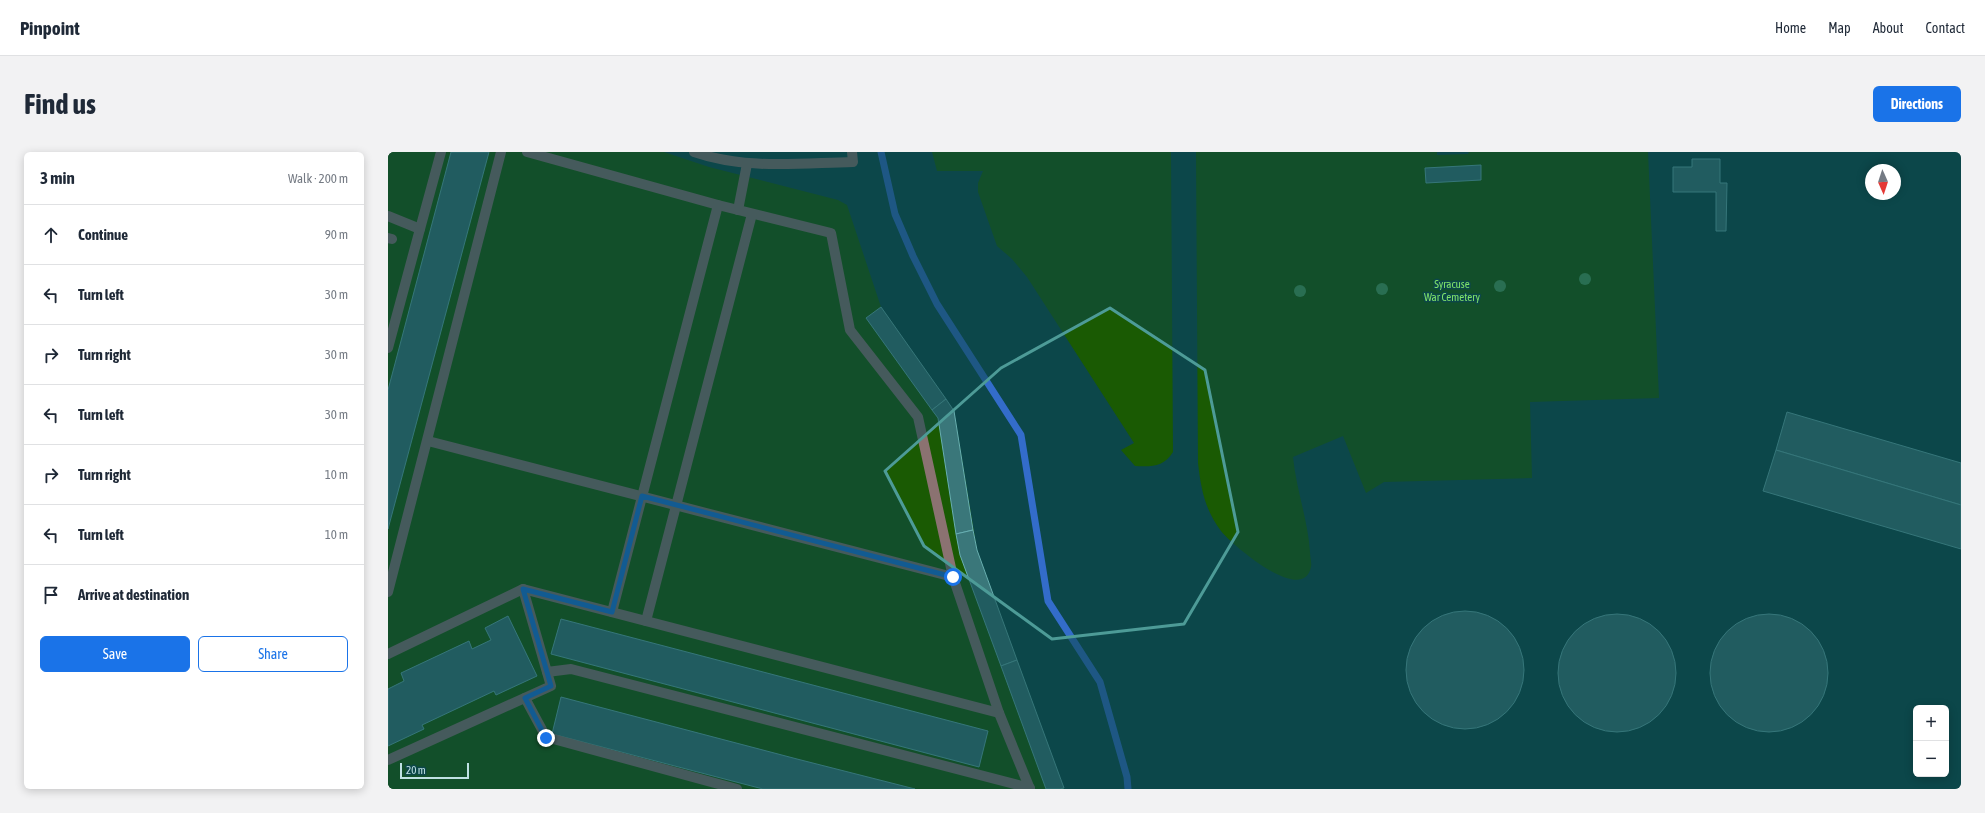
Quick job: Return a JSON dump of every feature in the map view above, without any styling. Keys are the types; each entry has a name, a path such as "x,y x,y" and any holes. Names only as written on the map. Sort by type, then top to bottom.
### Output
{"lane":[{"path":"388,348 441,152"},
{"path":"388,592 501,152"},
{"path":"527,152 718,205 831,233 850,330 918,417 953,577 999,713 1030,788"},
{"path":"694,152 712,158 747,164 853,162 852,152"},
{"path":"738,210 747,164"},
{"path":"612,612 718,205"},
{"path":"646,621 752,214"},
{"path":"388,216 420,229"},
{"path":"428,441 953,577"},
{"path":"388,654 523,589 999,713"},
{"path":"388,760 551,686 523,589"},
{"path":"547,672 571,669 1030,788"},
{"path":"525,698 546,738 737,789"}],"highlighted area":[{"path":"1110,308 1205,370 1238,532 1184,624 1052,639 924,546 885,471 1001,368"}],"green space":[{"path":"388,152 664,152 709,167 838,200 847,205 881,307 954,411 977,550 1064,789 388,789"},
{"path":"932,152 1171,152 1173,452 1166,461 1152,466 1135,466 1121,450 1134,443 1027,277 1012,259 997,246 978,192 978,183 983,171 937,171"},
{"name":"Syracuse War Cemetery","path":"1196,152 1437,152 1437,155 1468,154 1469,152 1648,152 1659,398 1530,402 1532,478 1384,482 1366,493 1343,436 1293,457 1309,540 1311,567 1305,577 1295,580 1282,576 1252,558 1227,538 1221,531 1207,507 1201,482 1198,463"}],"building":[{"path":"451,152 489,152 388,529 388,390"},
{"path":"1692,159 1720,159 1720,183 1727,183 1726,231 1716,231 1716,192 1673,192 1673,167 1692,167"},
{"path":"1481,165 1481,180 1426,183 1425,168"},
{"path":"881,307 946,399 932,410 866,318"},
{"path":"946,399 954,411 973,530 956,534 938,418 932,410"},
{"path":"1787,412 1961,463 1961,505 1776,450"},
{"path":"1776,450 1961,505 1961,549 1763,491"},
{"path":"973,530 977,550 1017,660 1001,666 960,555 956,534"},
{"path":"1465,611 1476,612 1488,616 1507,628 1519,647 1523,659 1523,681 1519,693 1507,712 1488,724 1476,728 1465,729 1454,728 1442,724 1423,712 1411,693 1407,681 1406,670 1407,659 1411,647 1423,628 1442,616 1454,612"},
{"path":"1617,614 1628,615 1640,619 1659,631 1671,650 1675,662 1675,684 1671,696 1659,715 1640,727 1628,731 1617,732 1606,731 1594,727 1575,715 1563,696 1559,684 1558,673 1559,662 1563,650 1575,631 1594,619 1606,615"},
{"path":"1769,614 1780,615 1792,619 1811,631 1823,650 1827,662 1827,684 1823,696 1811,715 1792,727 1780,731 1769,732 1758,731 1746,727 1727,715 1715,696 1711,684 1710,673 1711,662 1715,650 1727,631 1746,619 1758,615"},
{"path":"508,616 537,676 496,695 494,691 422,725 424,729 388,746 388,689 404,681 401,673 469,641 472,649 491,640 485,628"},
{"path":"561,619 988,731 979,767 551,654"},
{"path":"1017,660 1064,788 1046,789 1001,666"},
{"path":"561,697 915,789 763,789 552,734"}],"waterway":[{"path":"881,152 895,214 913,256 937,304 1021,435 1048,601 1100,682 1127,777 1128,789"}],"route":[{"path":"546,738 525,698 551,686 523,589 612,612 642,496 953,577"}]}
